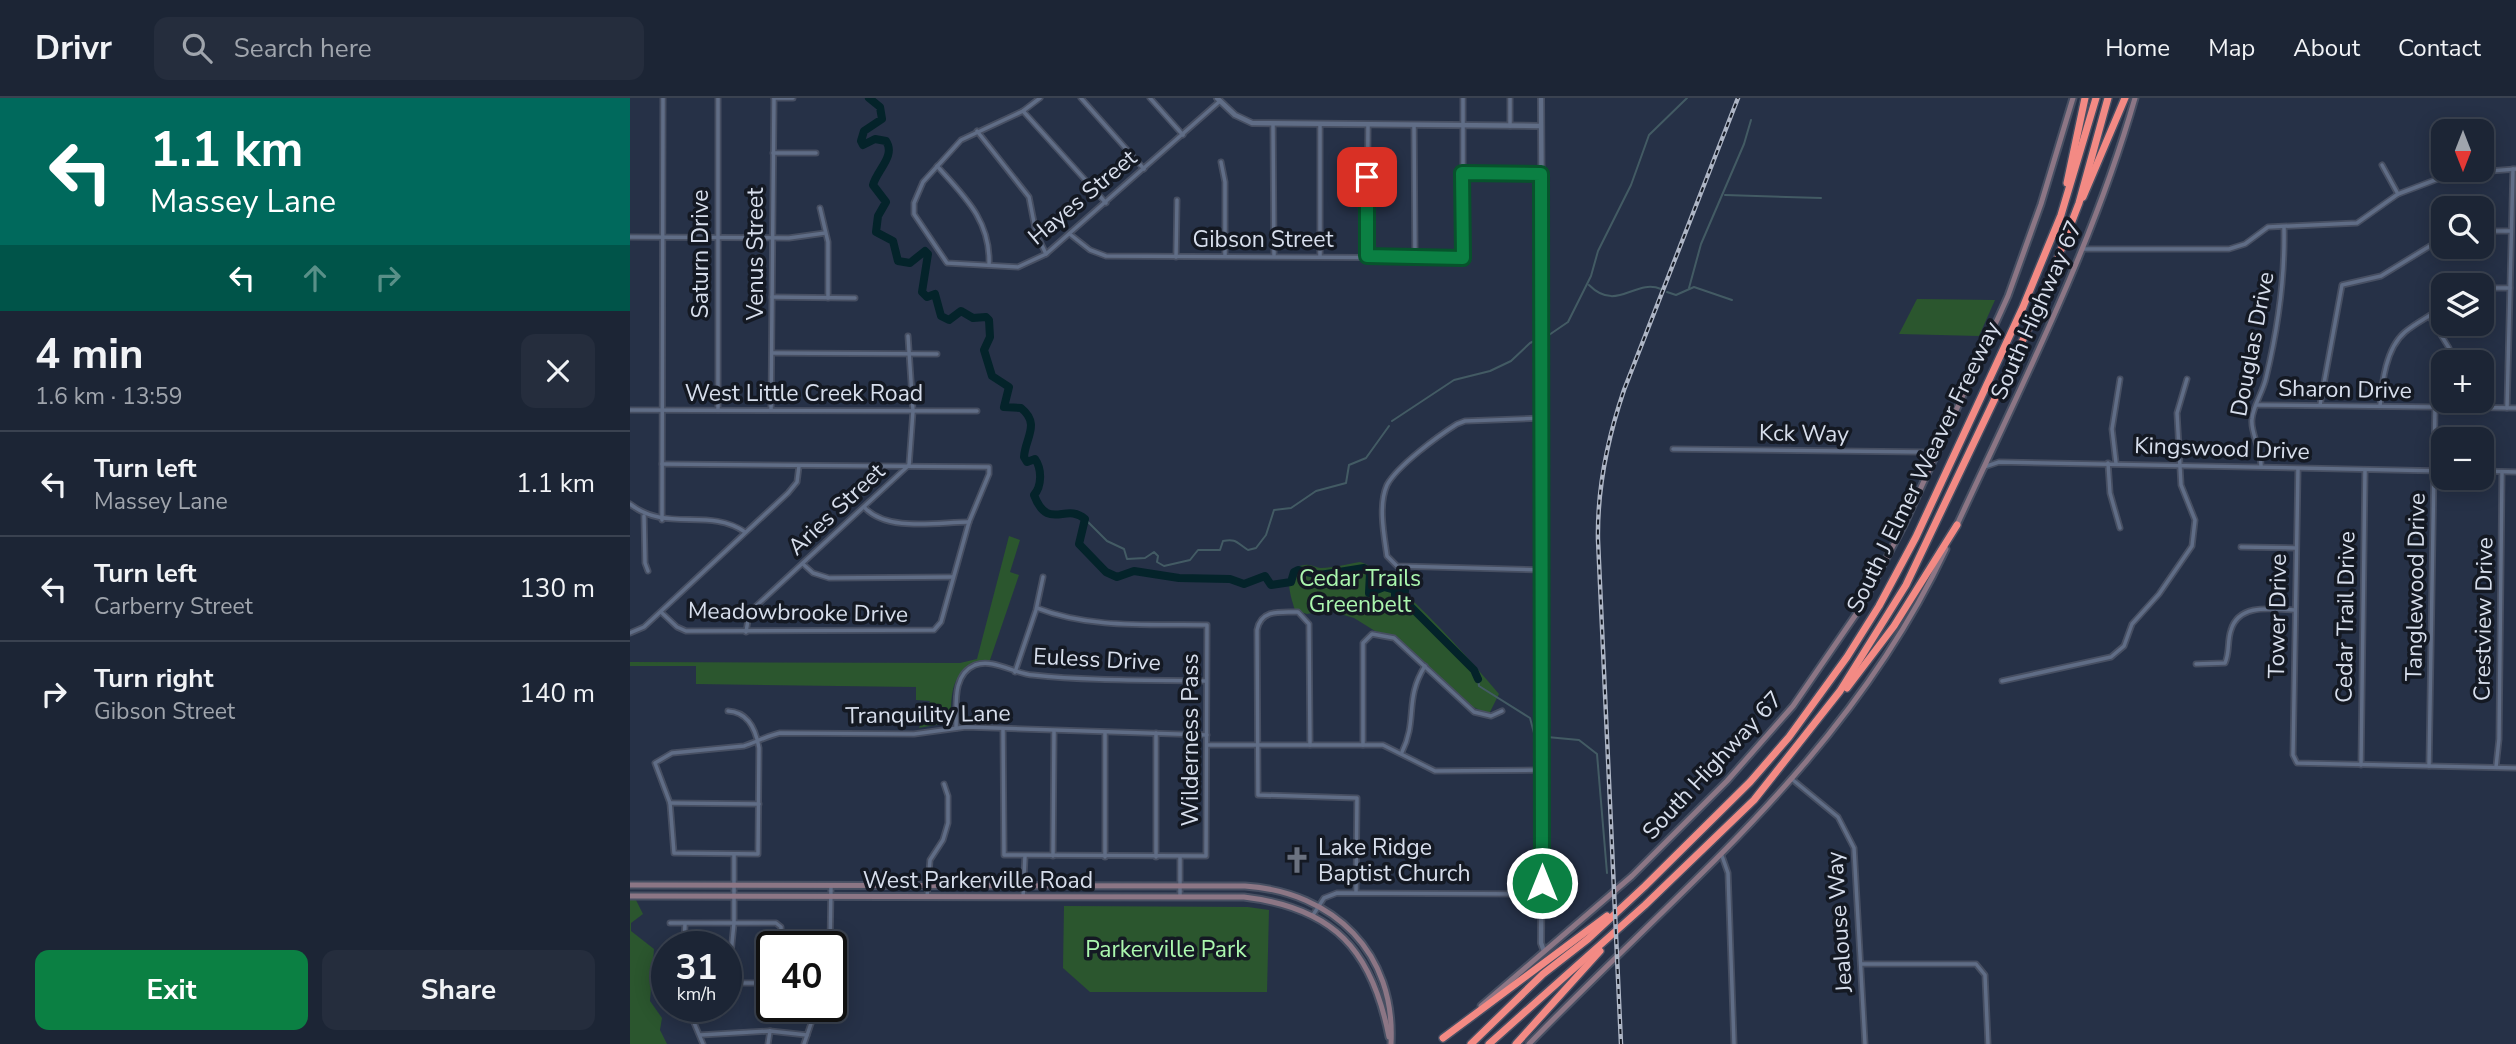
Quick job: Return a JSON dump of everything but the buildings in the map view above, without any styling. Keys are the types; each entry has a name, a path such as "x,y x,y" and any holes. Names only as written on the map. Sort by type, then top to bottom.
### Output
{"highway":[{"path":"2061,215 2085,98"},
{"name":"South J Elmer Weaver Freeway","path":"1471,1044 1543,974 1628,902 1770,761 1863,632 1916,537 2022,307 2061,215 2096,98"},
{"name":"South J Elmer Weaver Freeway","path":"1489,1044 1607,940 1754,800 1840,691 1886,619 1935,528 2041,302 2079,203 2108,98"},
{"path":"2079,203 2088,190 2125,98"},
{"path":"1840,691 1847,689 1886,638 1957,525"},
{"path":"1441,1041 1628,902"},
{"path":"1516,1044 1607,940"}],"main road":[{"name":"South Highway 67","path":"1441,1041 1632,876 1770,735 1870,590 1934,456 2023,257 2073,98"},
{"name":"South Highway 67","path":"1529,1044 1721,856 1793,780 1873,678 1930,582 2084,248 2113,172 2135,98"},
{"name":"West Parkerville Road","path":"630,886 1245,887 1287,893 1318,906 1349,928 1376,965 1390,1010 1390,1044"},
{"path":"954,897 962,889 993,886"},
{"path":"1048,897 1049,892 1054,890 1084,886"},
{"path":"1244,897 1245,887"},
{"name":"West Parkerville Road","path":"630,896 1244,897 1286,904 1313,915 1336,931 1360,956 1379,995 1390,1044"}],"street":[{"path":"662,520 663,98"},
{"name":"Saturn Drive","path":"718,98 718,411"},
{"path":"774,98 793,98"},
{"name":"Venus Street","path":"771,411 774,98"},
{"path":"989,265 988,240 976,209 937,166 961,140 1023,111 1040,98"},
{"path":"1081,98 1144,169"},
{"path":"1150,98 1183,135"},
{"path":"1463,98 1462,173 1541,174"},
{"path":"1510,98 1510,126"},
{"path":"1541,98 1544,951"},
{"path":"1218,100 1235,115 1252,123 1273,125 1540,126"},
{"name":"Hayes Street","path":"937,166 923,182 914,203 914,214 947,263 1018,267 1046,254 1071,234 1183,135 1218,100"},
{"path":"1023,111 1107,203"},
{"path":"1273,125 1274,255"},
{"path":"1320,125 1320,256"},
{"path":"1367,256 1368,125"},
{"path":"1414,125 1415,257"},
{"path":"977,131 1029,197 1036,233 1046,254"},
{"path":"773,153 816,153"},
{"path":"1221,162 1225,182 1225,255"},
{"path":"2382,165 2398,194"},
{"path":"2084,248 2229,249 2245,244 2263,229 2357,223 2398,194 2451,174 2515,169 2507,408"},
{"name":"Gibson Street","path":"1071,234 1090,250 1106,256 1463,258 1462,173"},
{"path":"1176,257 1177,200"},
{"path":"820,208 825,233 828,298"},
{"name":"Douglas Drive","path":"2261,466 2260,446 2252,426 2252,415 2266,380 2282,296 2284,228"},
{"path":"2494,231 2511,231"},
{"path":"630,237 772,237 825,233"},
{"path":"2320,405 2342,285 2381,275 2431,245"},
{"path":"2494,288 2510,288"},
{"path":"772,297 855,298"},
{"path":"2380,406 2390,353 2403,334 2430,317 2449,348"},
{"name":"Aries Street","path":"746,632 749,614 755,607 909,465 913,411 908,336"},
{"path":"772,353 937,354"},
{"path":"2116,463 2113,421 2120,379"},
{"path":"2002,681 2111,657 2119,652 2132,624 2159,593 2192,546 2195,520 2181,485 2177,413 2187,379"},
{"name":"Sharon Drive","path":"2257,405 2431,407"},
{"name":"Sharon Drive","path":"2494,408 2516,408"},
{"name":"West Little Creek Road","path":"630,410 977,411"},
{"path":"1542,418 1465,421 1451,428 1388,483 1383,509 1387,556 1397,566 1544,570"},
{"name":"Kck Way","path":"1673,449 1920,452 1934,456"},
{"path":"1990,453 1999,462"},
{"name":"Kingswood Drive","path":"1982,468 1999,462 2180,463 2298,469 2431,471"},
{"path":"2108,463 2110,493 2120,528"},
{"path":"662,464 909,465"},
{"name":"Meadowbrooke Drive","path":"661,612 677,627 686,631 934,630 941,622 969,522 988,480 989,467 909,465"},
{"path":"630,633 644,627 661,612 795,486 799,466"},
{"name":"Tower Drive","path":"2298,469 2293,755 2297,763 2361,765"},
{"name":"Cedar Trail Drive","path":"2361,765 2365,469"},
{"path":"2494,472 2516,472"},
{"name":"Crestview Drive","path":"2496,767 2499,739 2502,472"},
{"name":"Tanglewood Drive","path":"2429,766 2434,490"},
{"path":"630,504 644,516 662,520 723,520 745,532"},
{"path":"864,508 873,516 890,522 969,522"},
{"path":"644,516 645,563 648,571"},
{"path":"2241,547 2296,548"},
{"path":"803,564 813,573 829,578 953,577"},
{"path":"1014,672 1037,608 1043,577"},
{"name":"Wilderness Pass","path":"1037,608 1060,617 1088,622 1207,625 1206,856 1180,857"},
{"path":"2196,664 2225,663 2229,655 2231,628 2241,615 2257,609 2294,610"},
{"path":"1310,745 1310,630 1305,617 1298,612 1277,611 1263,617 1259,622 1258,794 1357,798 1356,892"},
{"path":"1363,745 1363,643 1366,637 1372,634 1389,635 1474,712 1491,716 1502,711"},
{"name":"Euless Drive","path":"956,728 958,684 966,671 984,663 1035,676 1205,681"},
{"path":"1402,752 1410,732 1412,691 1425,666"},
{"path":"727,711 744,716 758,741 759,804 758,854 674,853 670,803 759,804"},
{"name":"Tranquility Lane","path":"670,803 655,763 672,753 715,751 780,733 914,734 956,728 1208,735"},
{"path":"1003,729 1004,855 1180,857 1180,897"},
{"path":"1054,731 1054,856"},
{"path":"1105,732 1105,857"},
{"path":"1156,733 1156,857"},
{"path":"1208,745 1383,745 1402,752 1423,767 1435,771 1543,771"},
{"path":"2361,765 2516,768"},
{"name":"Jealouse Way","path":"1793,780 1838,817 1851,839 1855,857 1865,1044"},
{"path":"927,897 930,860 943,840 948,822 948,796 944,784"},
{"path":"733,931 734,855"},
{"path":"1023,897 1025,856"},
{"path":"1721,856 1728,873 1734,1044"},
{"path":"830,931 831,886"},
{"path":"1313,915 1330,894 1542,894"},
{"path":"670,923 779,924 779,931"},
{"path":"685,924 685,931"},
{"path":"1861,964 1976,964 1986,975 1988,1044"},
{"path":"694,1022 703,1044"},
{"path":"804,1044 811,1022"},
{"path":"700,1035 770,1031 807,1035"},
{"path":"768,1044 770,1031"}],"green space":[{"path":"1917,299 1995,300 1979,336 1899,334"},
{"path":"1009,536 1020,540 1010,572 1019,575 990,660 967,668 956,681 951,722 919,728 930,701 916,700 916,687 696,684 696,666 630,666 630,662 960,663 977,659"},
{"name":"Cedar Trails Greenbelt","path":"1360,562 1392,582 1412,600 1499,694 1489,714 1473,707 1394,636 1375,631 1354,618 1327,610 1307,614 1295,610 1289,583 1290,576 1297,567 1307,565 1326,568"},
{"path":"630,900 636,900 643,914 631,923 631,931 651,947 651,1022 661,1022 660,1030 667,1044 630,1044"},
{"name":"Parkerville Park","path":"1064,906 1248,907 1269,910 1267,992 1090,992 1063,968"}],"waterway":[{"path":"869,98 880,107 882,119 864,131 861,141 863,145 875,139 886,141 889,152 873,185 886,202 878,216 876,232 893,241 898,261 910,263 925,251 928,254 922,292 927,297 935,294 941,316 949,320 961,311 973,318 986,317 989,320 990,337 984,350 992,376 1009,387 1004,407 1021,408 1030,420 1024,457 1027,462 1035,459 1039,468 1040,482 1034,495 1039,506 1051,514 1071,513 1085,519 1079,544 1106,572 1117,577 1134,571 1179,578 1230,579 1244,584 1265,576 1271,585 1291,582 1294,572 1298,570 1320,575 1364,568 1370,573 1369,593 1384,587 1395,590 1395,596 1405,591 1403,604 1411,607 1474,670 1478,679"},
{"path":"1546,337 1568,322 1591,276 1598,251 1631,185 1649,135 1687,98"},
{"path":"1689,288 1701,244 1744,144 1751,120"},
{"path":"1725,195 1821,198"},
{"path":"1589,285 1608,296 1643,288 1661,289"},
{"path":"1667,292 1676,295 1694,287 1732,300"},
{"path":"1392,421 1454,380 1490,371 1511,361 1538,339"},
{"path":"1085,519 1107,541 1124,549 1127,559 1145,558 1154,552 1158,556 1157,562 1164,566 1190,560 1198,550 1220,550 1223,541 1227,540 1239,543 1248,550 1256,548 1266,535 1274,510 1291,508 1316,491 1346,483 1349,465 1366,458 1389,426"},
{"path":"1478,679 1479,686 1530,718 1534,733 1539,736"},
{"path":"1547,737 1579,740 1597,754 1607,873"}],"railway":[{"path":"1621,1044 1598,540 1601,483 1624,390 1738,98"}],"place":[{"name":"Lake Ridge Baptist Church","path":"1297,860"}],"route":[{"path":"1367,177 1367,256 1463,258 1462,173 1541,174 1544,570 1542,883"}]}
